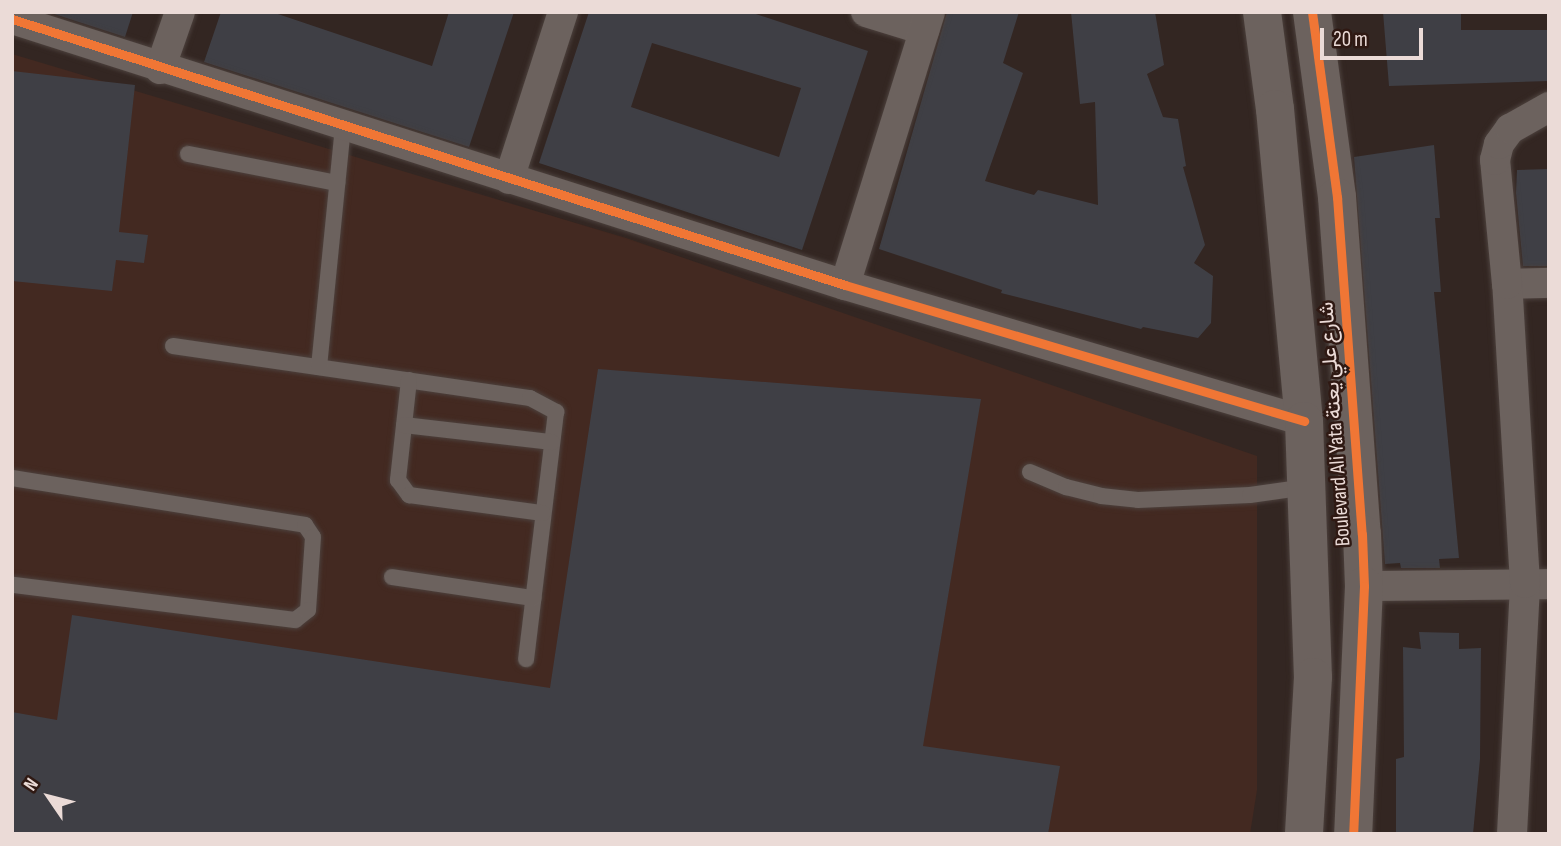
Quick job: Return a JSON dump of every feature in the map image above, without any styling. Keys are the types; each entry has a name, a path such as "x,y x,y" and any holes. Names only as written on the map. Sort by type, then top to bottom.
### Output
{"street":[{"path":"160,69 180,12"},
{"path":"509,179 563,12"},
{"path":"845,285 927,21 866,12"},
{"name":"Boulevard Ali Yata شارع علي يعتة","path":"1262,12 1277,135 1304,421 1313,677 1304,834"},
{"name":"Boulevard Ali Yata شارع علي يعتة","path":"1312,12 1337,198 1364,586 1353,834"},
{"path":"12,19 160,69 845,285 1304,421"},
{"path":"1512,834 1537,583 1494,160 1499,144 1510,129 1549,107"},
{"path":"1507,284 1549,283"},
{"path":"1364,586 1537,583"}],"lane":[{"path":"319,367 343,127"},
{"path":"188,154 337,183"},
{"path":"173,346 530,398 556,412 526,659"},
{"path":"409,380 398,480 409,495 543,513"},
{"path":"404,425 552,442"},
{"path":"1030,472 1089,493 1138,499 1250,495 1306,487"},
{"path":"12,478 305,525 313,537 308,610 295,620 12,585"},
{"path":"392,577 533,598"}],"shaded area":[{"path":"12,54 626,238 1257,456 1257,790 1250,834 12,834"}],"building":[{"path":"48,12 133,12 125,37"},
{"path":"221,12 272,12 432,66 449,12 514,12 469,147 204,62"},
{"path":"589,12 750,12 868,51 802,250 539,163","holes":["652,43 801,88 779,157 631,107"]},
{"path":"947,12 1019,12 1003,63 1023,73 985,181 1034,195 1038,190 1098,205 1095,102 1080,104 1071,12 1155,12 1164,65 1147,74 1163,117 1178,119 1186,166 1183,167 1205,245 1194,263 1213,276 1211,323 1198,338 1143,327 1141,329 1001,293 1002,290 879,249"},
{"path":"1383,12 1461,12 1461,30 1549,30 1549,81 1389,86"},
{"path":"12,71 135,85 119,232 148,235 144,263 116,260 112,291 12,281"},
{"path":"1434,145 1440,218 1435,218 1441,292 1434,292 1459,558 1439,559 1440,568 1401,568 1400,563 1385,564 1354,157"},
{"path":"1549,169 1549,266 1523,266 1516,193 1517,170"},
{"path":"598,369 981,399 923,746 1060,766 1048,834 12,834 12,712 57,720 72,615 550,688"},
{"path":"1419,632 1459,633 1459,649 1481,648 1480,759 1473,834 1396,834 1396,759 1404,757 1403,647 1421,649"}],"cycle path":[{"path":"1312,12 1337,197 1362,534 1364,586 1353,834"},
{"path":"12,19 845,285 1304,421"}]}
